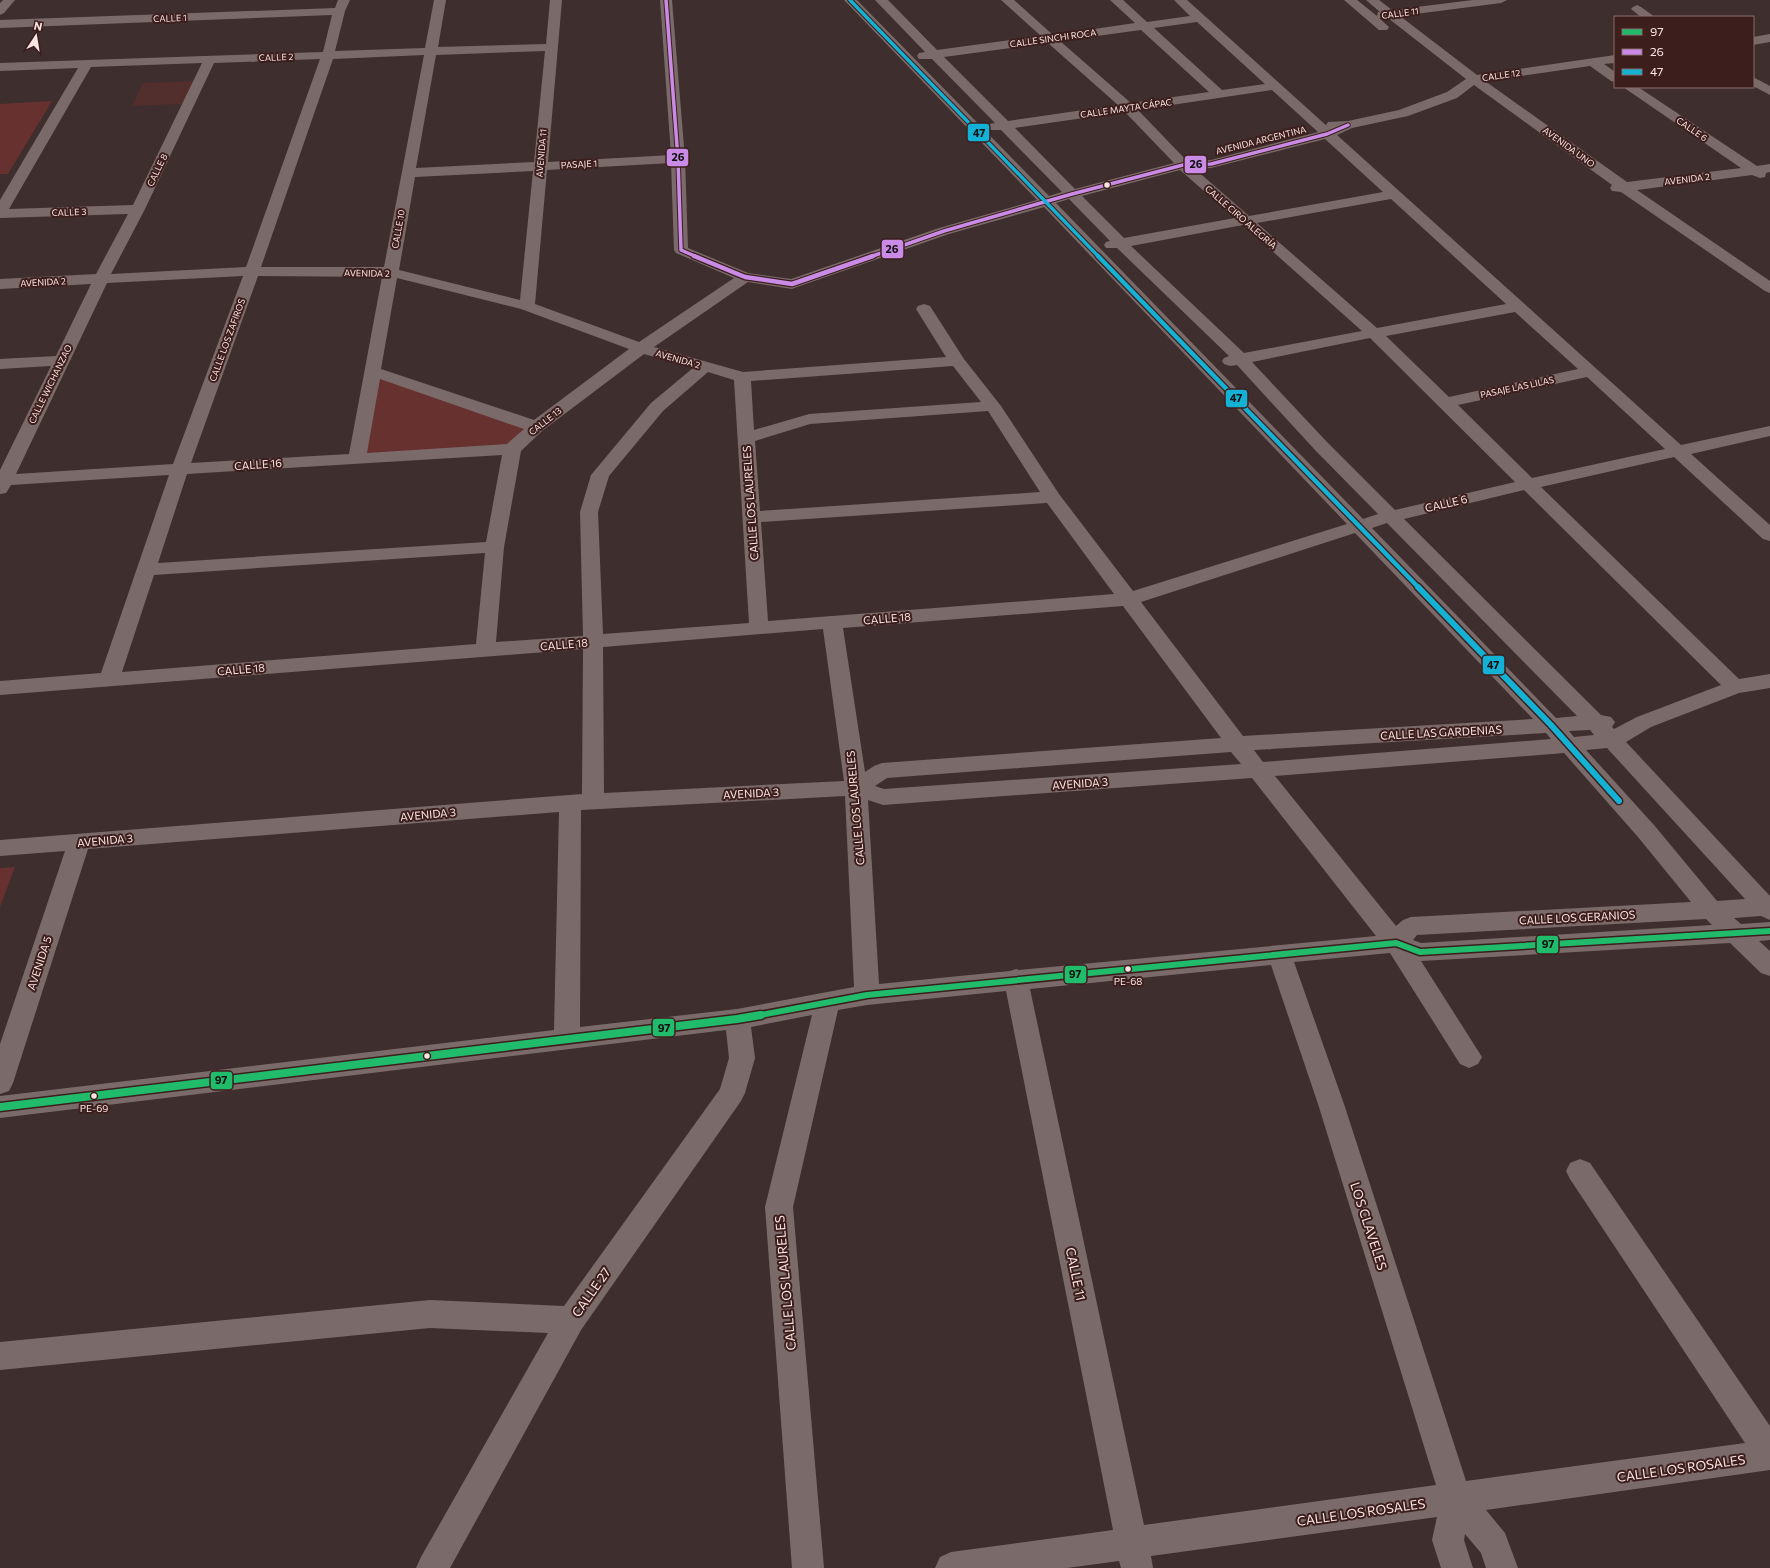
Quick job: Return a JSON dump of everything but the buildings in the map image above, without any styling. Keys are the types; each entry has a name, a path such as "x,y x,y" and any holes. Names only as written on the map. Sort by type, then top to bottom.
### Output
{"street":[{"path":"0,11 9,0"},
{"name":"CALLE 10","path":"356,458 440,0"},
{"name":"AVENIDA 11","path":"527,306 556,0"},
{"path":"666,0 678,159"},
{"path":"850,0 1551,725 1646,831 1711,910 1770,966"},
{"path":"881,0 1121,244 1241,360 1321,446 1595,722 1768,909"},
{"name":"CALLE CIRO ALEGRÍA","path":"1007,0 1128,108 1183,165 1374,333 1734,687"},
{"path":"1116,0 1220,95"},
{"path":"1180,0 1770,535"},
{"path":"1350,0 1395,36"},
{"name":"AVENIDA UNO","path":"1372,0 1474,79 1624,187 1770,288"},
{"name":"CALLE 11","path":"1371,17 1500,0"},
{"name":"CALLE 1","path":"0,24 342,6"},
{"name":"CALLE LOS ZAFIROS","path":"108,680 180,469 252,272 328,55 342,6"},
{"path":"1637,9 1648,16"},
{"name":"CALLE SINCHI ROCA","path":"906,58 1200,18"},
{"path":"1754,41 1770,38"},
{"name":"CALLE 2","path":"0,67 551,47"},
{"name":"CALLE 8","path":"101,279 138,209 210,59"},
{"name":"CALLE 12","path":"1323,130 1403,113 1452,95 1474,79 1614,59"},
{"path":"1592,62 1614,77"},
{"path":"0,213 87,64"},
{"path":"1450,78 1475,97"},
{"path":"1754,82 1770,91"},
{"name":"CALLE MAYTA CÁPAC","path":"976,130 1275,86"},
{"name":"CALLE 6","path":"1630,88 1754,171"},
{"name":"AVENIDA ARGENTINA","path":"678,159 681,250 745,278 792,284 944,231 1072,194 1183,165 1211,164 1323,130"},
{"name":"PASAJE 1","path":"409,173 678,159"},
{"name":"AVENIDA 2","path":"1604,191 1624,187 1770,168"},
{"path":"1754,171 1770,180"},
{"path":"1091,249 1393,194"},
{"name":"CALLE 3","path":"0,213 138,209"},
{"name":"AVENIDA 2","path":"0,284 252,272 390,272 527,306 641,348 742,377 957,361"},
{"name":"CALLE 13","path":"512,449 536,427 641,348 745,278"},
{"name":"CALLE WICHANZAO","path":"2,485 101,279"},
{"path":"1204,366 1518,307"},
{"path":"924,309 957,361 993,406 1052,497 1237,744 1396,943 1469,1057"},
{"path":"0,364 62,361"},
{"path":"567,1039 581,802 593,642 589,512 600,475 657,407 704,367"},
{"path":"372,371 536,427"},
{"name":"PASAJE LAS LILAS","path":"1445,403 1589,372"},
{"name":"CALLE LOS LAURELES","path":"742,377 759,628"},
{"path":"746,438 809,419 993,406"},
{"name":"CALLE 6","path":"1128,599 1391,516 1528,484 1770,431"},
{"path":"485,650 495,547 512,449"},
{"name":"CALLE 16","path":"2,485 180,469 512,449"},
{"path":"0,452 18,451"},
{"path":"751,517 1052,497"},
{"path":"146,570 495,547"},
{"name":"CALLE 18","path":"0,688 1128,599"},
{"name":"CALLE LOS LAURELES","path":"832,622 856,788 867,995"},
{"name":"CALLE LAS GARDENIAS","path":"1259,770 1569,745 1612,740 1644,722 1734,687 1770,681"},
{"name":"CALLE LAS GARDENIAS","path":"1237,744 1595,722 1644,722"},
{"path":"856,788 882,771 1237,744"},
{"name":"AVENIDA 3","path":"0,848 581,802 856,788 883,797 1259,770"},
{"name":"AVENIDA 5","path":"0,1083 79,842"},
{"name":"CALLE LOS GERANIOS","path":"1396,943 1411,926 1711,910 1768,909"},
{"path":"0,1107 737,1019 867,995 1016,979 1396,943 1420,952 1770,931"},
{"name":"LOS CLAVELES","path":"1279,954 1331,1104 1456,1499 1494,1544 1502,1568"},
{"name":"CALLE 11","path":"1016,979 1134,1556"},
{"name":"CALLE LOS LAURELES","path":"808,1568 779,1207 827,1003"},
{"name":"CALLE 27","path":"432,1568 571,1320 732,1093 742,1058 737,1019"},
{"path":"1580,1171 1770,1454"},
{"path":"0,1356 430,1314 571,1320"},
{"name":"CALLE LOS ROSALES","path":"951,1568 1134,1556 1456,1499 1770,1454"},
{"name":"LOS CLAVELES","path":"1456,1499 1448,1540 1457,1568"}],"shaded area":[{"path":"194,81 184,104 132,106 143,83"},
{"path":"52,101 8,174 0,174 0,104"},
{"path":"372,371 536,427 512,449 357,458"},
{"path":"15,867 0,907 0,868"}],"transit line":[{"name":"26","path":"666,0 678,159 681,250 745,277 792,284 944,231 1072,194 1183,165 1211,164 1327,134 1348,125"},
{"name":"47","path":"850,0 1360,526 1551,725 1619,801"},
{"name":"97","path":"0,1107 737,1019 867,995 1396,943 1420,952 1770,931"}],"place":[{"name":"PE-68","path":"1128,969"},
{"name":"PE-69","path":"94,1096"}]}
